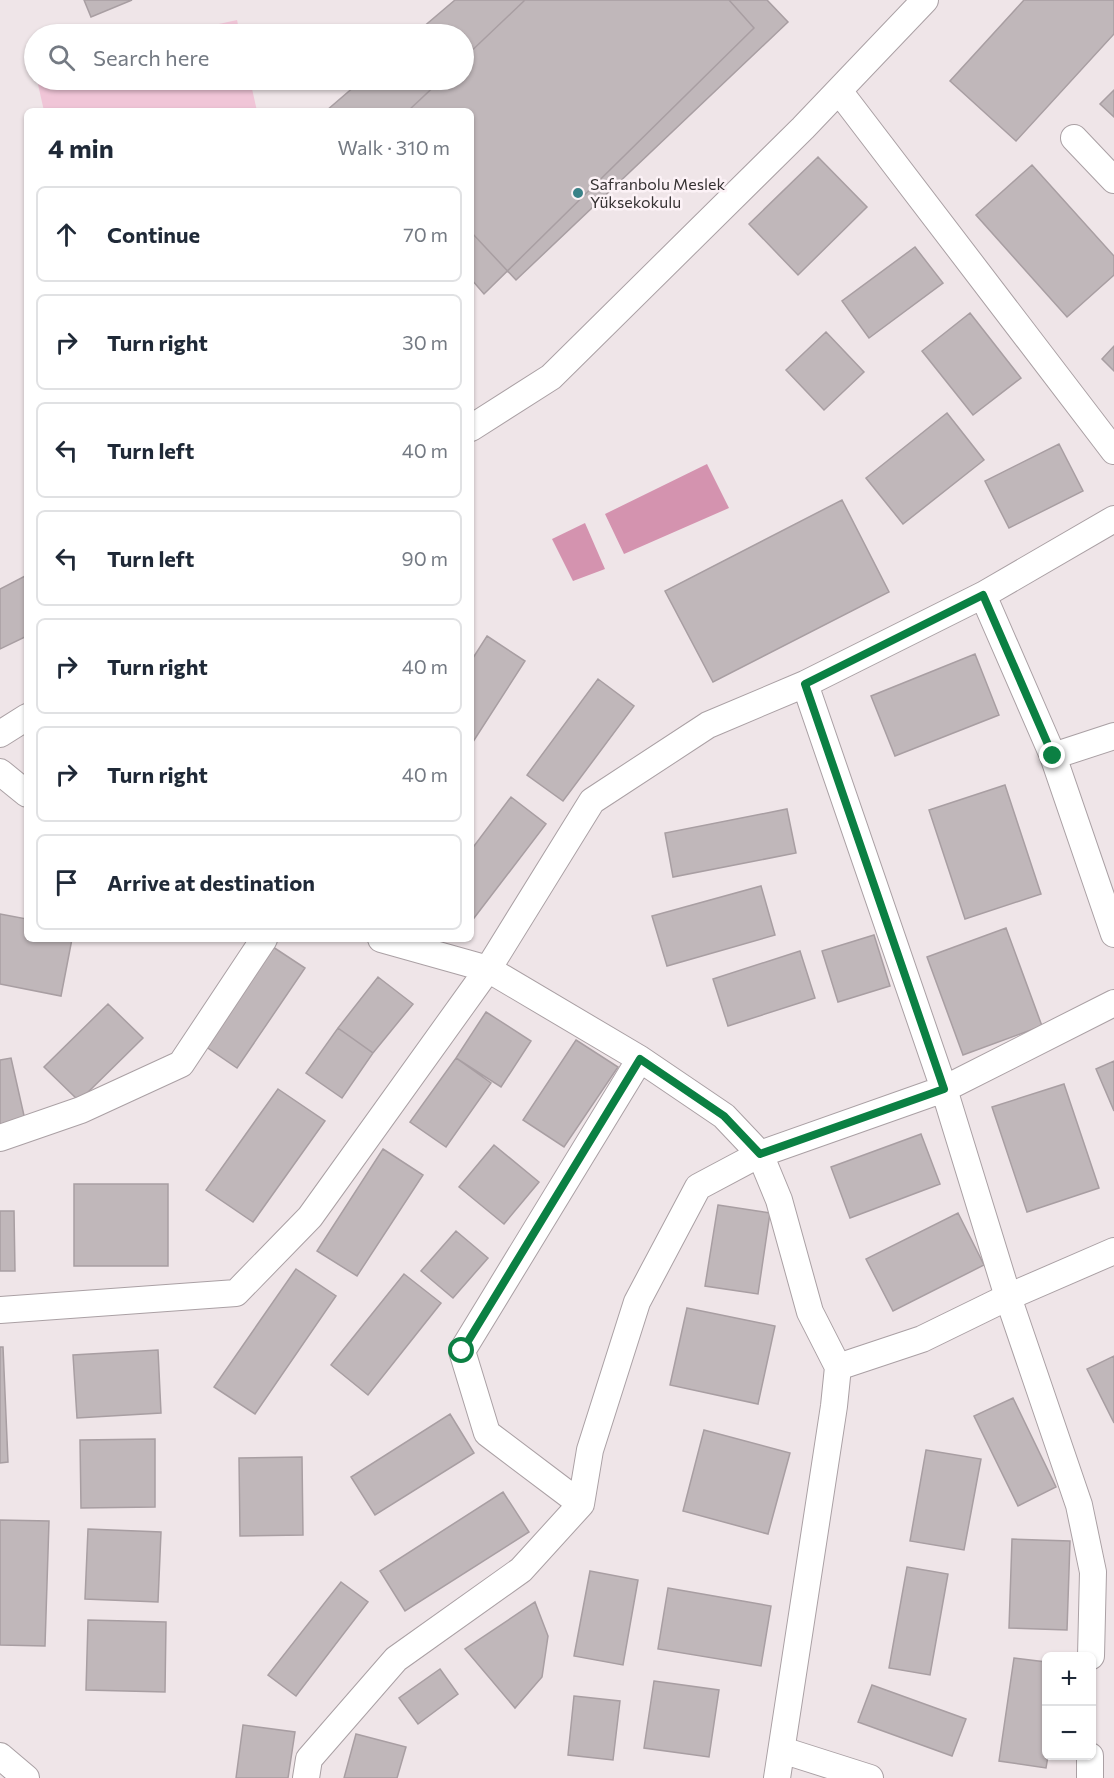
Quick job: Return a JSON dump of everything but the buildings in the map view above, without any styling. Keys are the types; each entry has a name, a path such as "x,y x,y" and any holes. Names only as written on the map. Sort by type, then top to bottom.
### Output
{"street":[{"path":"882,45 906,0"},
{"path":"474,426 551,377 803,128 926,0"},
{"path":"839,91 1114,451"},
{"path":"1074,138 1114,180"},
{"path":"0,1310 236,1293 310,1217 488,969 592,801 708,725 805,684 983,595 1114,519"},
{"path":"983,595 1053,756 1114,934"},
{"path":"805,684 944,1089 1008,1297 1079,1505 1103,1567 1092,1652"},
{"path":"0,734 24,719"},
{"path":"1053,756 1114,736"},
{"path":"0,772 24,792"},
{"path":"0,1138 81,1110 181,1064 262,942"},
{"path":"392,942 488,969 640,1059 724,1116 760,1154 779,1200 810,1312 838,1367 777,1778"},
{"path":"306,1778 309,1759 396,1659 522,1570 581,1504 590,1450 636,1302 698,1186 760,1154 944,1089 1114,1003"},
{"path":"581,1504 487,1433 462,1351 640,1059"},
{"path":"838,1367 922,1340 1008,1297 1114,1251"},
{"path":"782,1750 870,1778"},
{"path":"0,1756 26,1778"},
{"path":"1090,1760 1090,1778"}],"shaded area":[{"path":"237,20 238,24 219,24"},
{"path":"39,90 252,90 256,108 43,108"},
{"path":"707,464 729,508 624,554 605,514"},
{"path":"585,523 605,569 573,581 552,539"}],"place":[{"name":"Safranbolu Meslek Yüksekokulu","path":"578,193"}],"route":[{"path":"462,1351 640,1059 724,1116 760,1154 944,1089 805,684 983,595 1053,756"}]}
